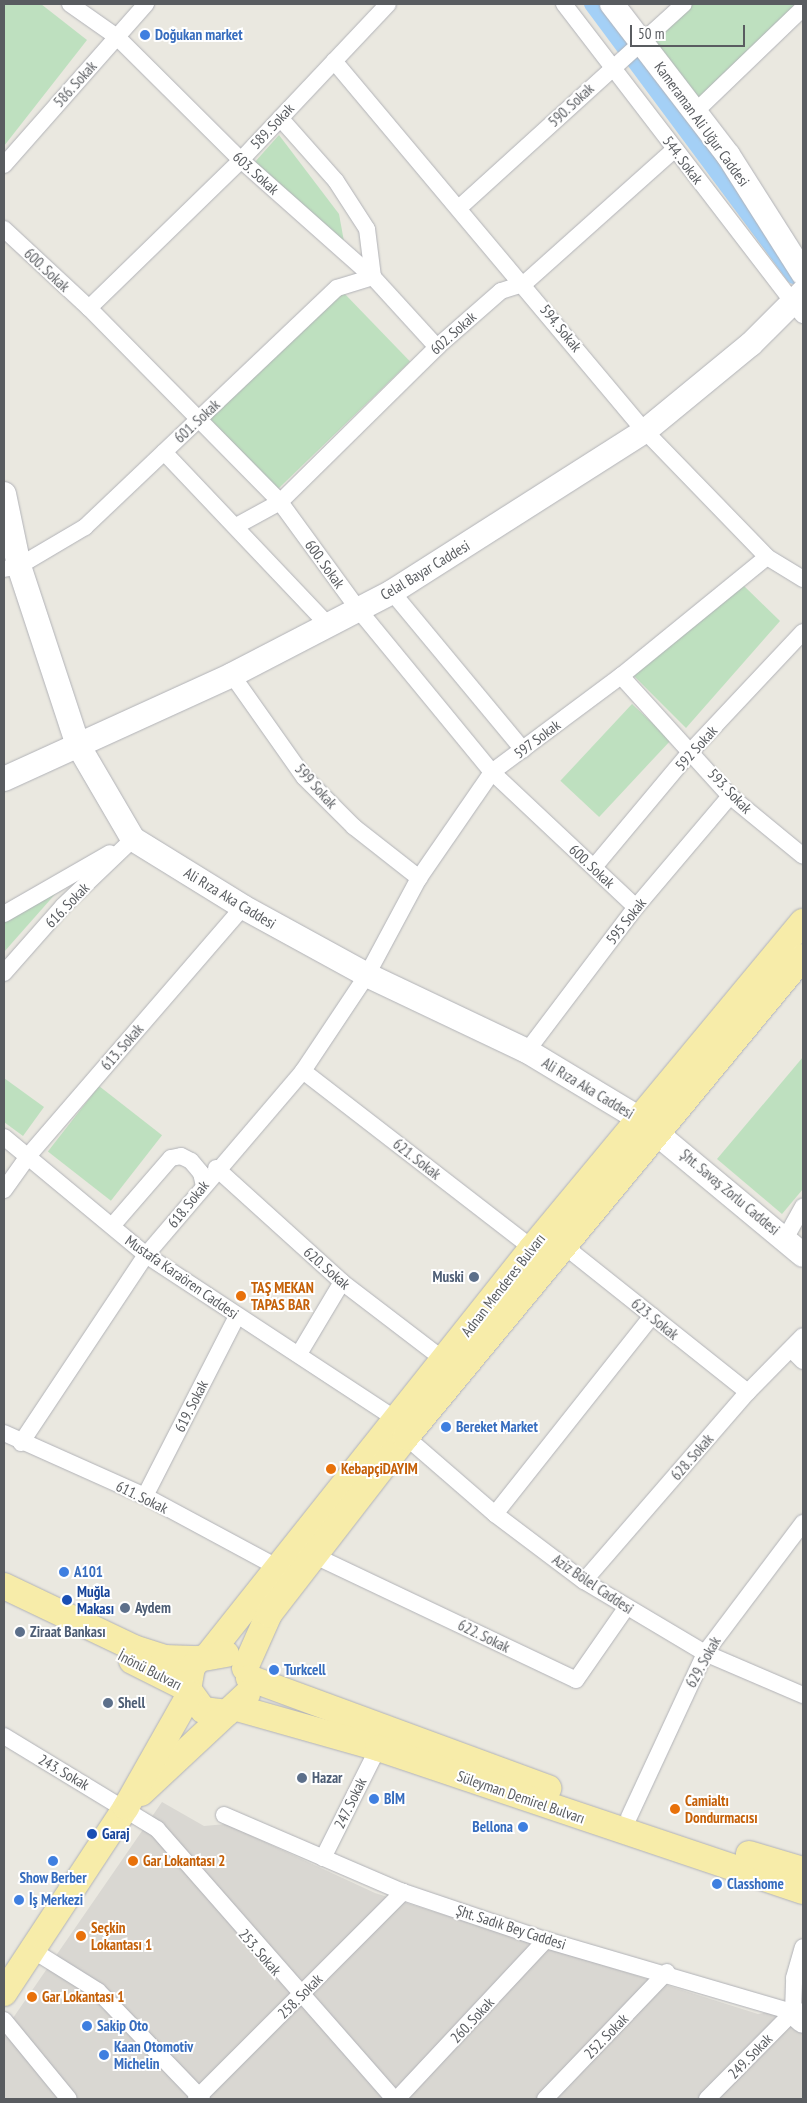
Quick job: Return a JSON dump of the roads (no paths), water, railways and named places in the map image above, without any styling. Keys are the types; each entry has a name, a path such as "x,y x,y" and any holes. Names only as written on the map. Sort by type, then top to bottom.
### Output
{"main road":[{"name":"Adnan Menderes Bulvarı","path":"126,1807 189,1691 190,1673 277,1567 563,1245 646,1124 803,922"},
{"name":"Adnan Menderes Bulvarı","path":"126,1807 245,1700 247,1673 269,1614 313,1555 401,1428 444,1360 532,1248 803,957"},
{"name":"İnönü Bulvarı","path":"4,1586 134,1648 164,1658 204,1657"},
{"name":"İnönü Bulvarı","path":"4,1596 189,1691"},
{"path":"204,1657 230,1655 247,1673"},
{"name":"Süleyman Demirel Bulvarı","path":"247,1673 629,1817 803,1870"},
{"path":"189,1691 202,1710 232,1710"},
{"name":"Süleyman Demirel Bulvarı","path":"232,1710 378,1748 803,1891"},
{"path":"4,1993 34,1951 126,1807"}],"street":[{"name":"603. Sokak","path":"70,4 117,37 240,160 373,277 437,347"},
{"name":"586. Sokak","path":"4,165 146,4"},
{"name":"589. Sokak","path":"89,308 240,160 388,4"},
{"name":"544. Sokak","path":"564,4 610,68 799,304"},
{"name":"Kameraman Ali Uğur Caddesi","path":"612,4 728,155 803,273"},
{"name":"590. Sokak","path":"460,207 639,40 684,4"},
{"path":"695,112 803,8"},
{"name":"594. Sokak","path":"334,61 525,283 645,431 767,557 803,578"},
{"path":"280,118 336,181 367,229 373,277"},
{"name":"602. Sokak","path":"238,525 280,502 437,347 501,291 525,283 675,149"},
{"name":"600. Sokak","path":"4,230 89,308 197,420 280,502 358,609 492,772 636,906"},
{"name":"601. Sokak","path":"12,567 85,527 337,288 373,277"},
{"name":"Celal Bayar Caddesi","path":"4,779 232,675 327,624 392,592 645,431 799,304"},
{"path":"164,452 238,525 327,624"},
{"name":"Ali Rıza Aka Caddesi","path":"4,494 12,567 78,745 134,839 243,907 367,975 527,1051 646,1124"},
{"name":"597 Sokak","path":"367,975 419,878 492,772 621,676 767,557"},
{"path":"392,592 523,750"},
{"name":"592 Sokak","path":"594,867 692,750 803,632"},
{"name":"599 Sokak","path":"232,675 304,778 354,826 419,878"},
{"name":"593. Sokak","path":"621,676 692,750 730,796 803,856"},
{"name":"595 Sokak","path":"527,1051 636,906 730,796"},
{"path":"4,914 134,839"},
{"name":"616. Sokak","path":"4,973 63,906 134,839"},
{"name":"613. Sokak","path":"4,1190 29,1155 243,907"},
{"name":"618. Sokak","path":"21,1443 146,1255 204,1186 216,1168 302,1070 367,975"},
{"name":"621. Sokak","path":"302,1070 532,1248"},
{"name":"Şht. Savaş Zorlu Caddesi","path":"646,1124 803,1255"},
{"name":"Mustafa Karaören Caddesi","path":"4,1137 29,1155 146,1255 237,1316 299,1354 401,1428"},
{"path":"112,1226 170,1158 181,1156 191,1162 201,1173 204,1186"},
{"name":"620. Sokak","path":"216,1168 342,1282 444,1360"},
{"path":"785,1239 803,1207"},
{"name":"623. Sokak","path":"563,1245 748,1392"},
{"path":"299,1354 342,1282"},
{"name":"619. Sokak","path":"145,1496 237,1316"},
{"path":"495,1514 652,1316"},
{"name":"628. Sokak","path":"584,1581 748,1392 803,1336"},
{"path":"791,1349 803,1361"},
{"name":"Aziz Bölel Caddesi","path":"401,1428 495,1514 584,1581 626,1608 705,1653 803,1693"},
{"name":"611. Sokak","path":"4,1433 21,1443 145,1496 277,1567"},
{"name":"629. Sokak","path":"629,1817 705,1653 803,1523"},
{"name":"622. Sokak","path":"313,1555 576,1680 626,1608"},
{"name":"243. Sokak","path":"4,1736 126,1807"},
{"name":"247. Sokak","path":"323,1858 378,1748"},
{"name":"253. Sokak","path":"126,1807 156,1829 299,1997 395,2099"},
{"name":"Şht. Sadık Bey Caddesi","path":"224,1816 403,1892 546,1940 667,1972 798,2017"},
{"name":"258. Sokak","path":"199,2098 403,1892"},
{"name":"260. Sokak","path":"395,2099 546,1940"},
{"path":"798,2017 794,1978 803,1947"},
{"path":"34,1951 98,1991 199,2098"},
{"name":"252. Sokak","path":"546,2099 667,1972"},
{"name":"249. Sokak","path":"707,2099 798,2017"},
{"path":"4,2020 69,2099"}],"waterway":[{"path":"592,4 794,276"}],"place":[{"name":"Doğukan market","path":"145,35"},
{"name":"Muski","path":"474,1277"},
{"name":"TAŞ MEKAN TAPAS BAR","path":"241,1296"},
{"name":"Bereket Market","path":"446,1427"},
{"name":"KebapçiDAYIM","path":"331,1469"},
{"name":"A101","path":"64,1572"},
{"name":"Muğla Makası","path":"67,1600"},
{"name":"Aydem","path":"125,1608"},
{"name":"Ziraat Bankası","path":"20,1632"},
{"name":"Turkcell","path":"274,1670"},
{"name":"Shell","path":"108,1703"},
{"name":"Hazar","path":"302,1778"},
{"name":"BİM","path":"374,1799"},
{"name":"Camialtı Dondurmacısı","path":"675,1809"},
{"name":"Bellona","path":"523,1827"},
{"name":"Garaj","path":"92,1834"},
{"name":"Show Berber","path":"53,1861"},
{"name":"Gar Lokantası 2","path":"133,1861"},
{"name":"Classhome","path":"717,1884"},
{"name":"İş Merkezi","path":"19,1900"},
{"name":"Seçkin Lokantası 1","path":"81,1936"},
{"name":"Gar Lokantası 1","path":"32,1997"},
{"name":"Sakip Oto","path":"87,2026"},
{"name":"Kaan Otomotiv Michelin","path":"104,2055"}]}
